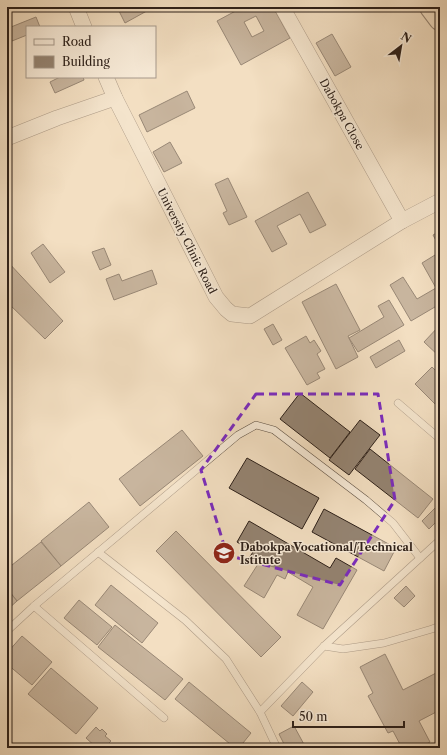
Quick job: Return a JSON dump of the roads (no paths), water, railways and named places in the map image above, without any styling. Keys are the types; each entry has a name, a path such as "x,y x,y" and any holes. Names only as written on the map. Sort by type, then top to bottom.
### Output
{"highway":[{"path":"431,7 440,19"}],"street":[{"path":"76,7 84,26"},
{"name":"Dabokpa Close","path":"282,7 402,221"},
{"name":"University Clinic Road","path":"106,78 115,98 216,297 232,314 250,316 402,221 440,201"},
{"path":"7,138 57,118 115,98"}],"lane":[{"path":"398,403 440,439"},
{"path":"7,631 34,606 238,435 256,425 274,430 366,500 393,523 420,558"},
{"path":"260,712 324,646 440,540"},
{"path":"98,552 186,620 226,659 260,712 277,748"},
{"path":"34,606 164,718"},
{"path":"324,646 343,648 384,643 440,626"}],"place":[{"name":"Dabokpa Vocational/Technical Istitute","path":"224,553"}]}
